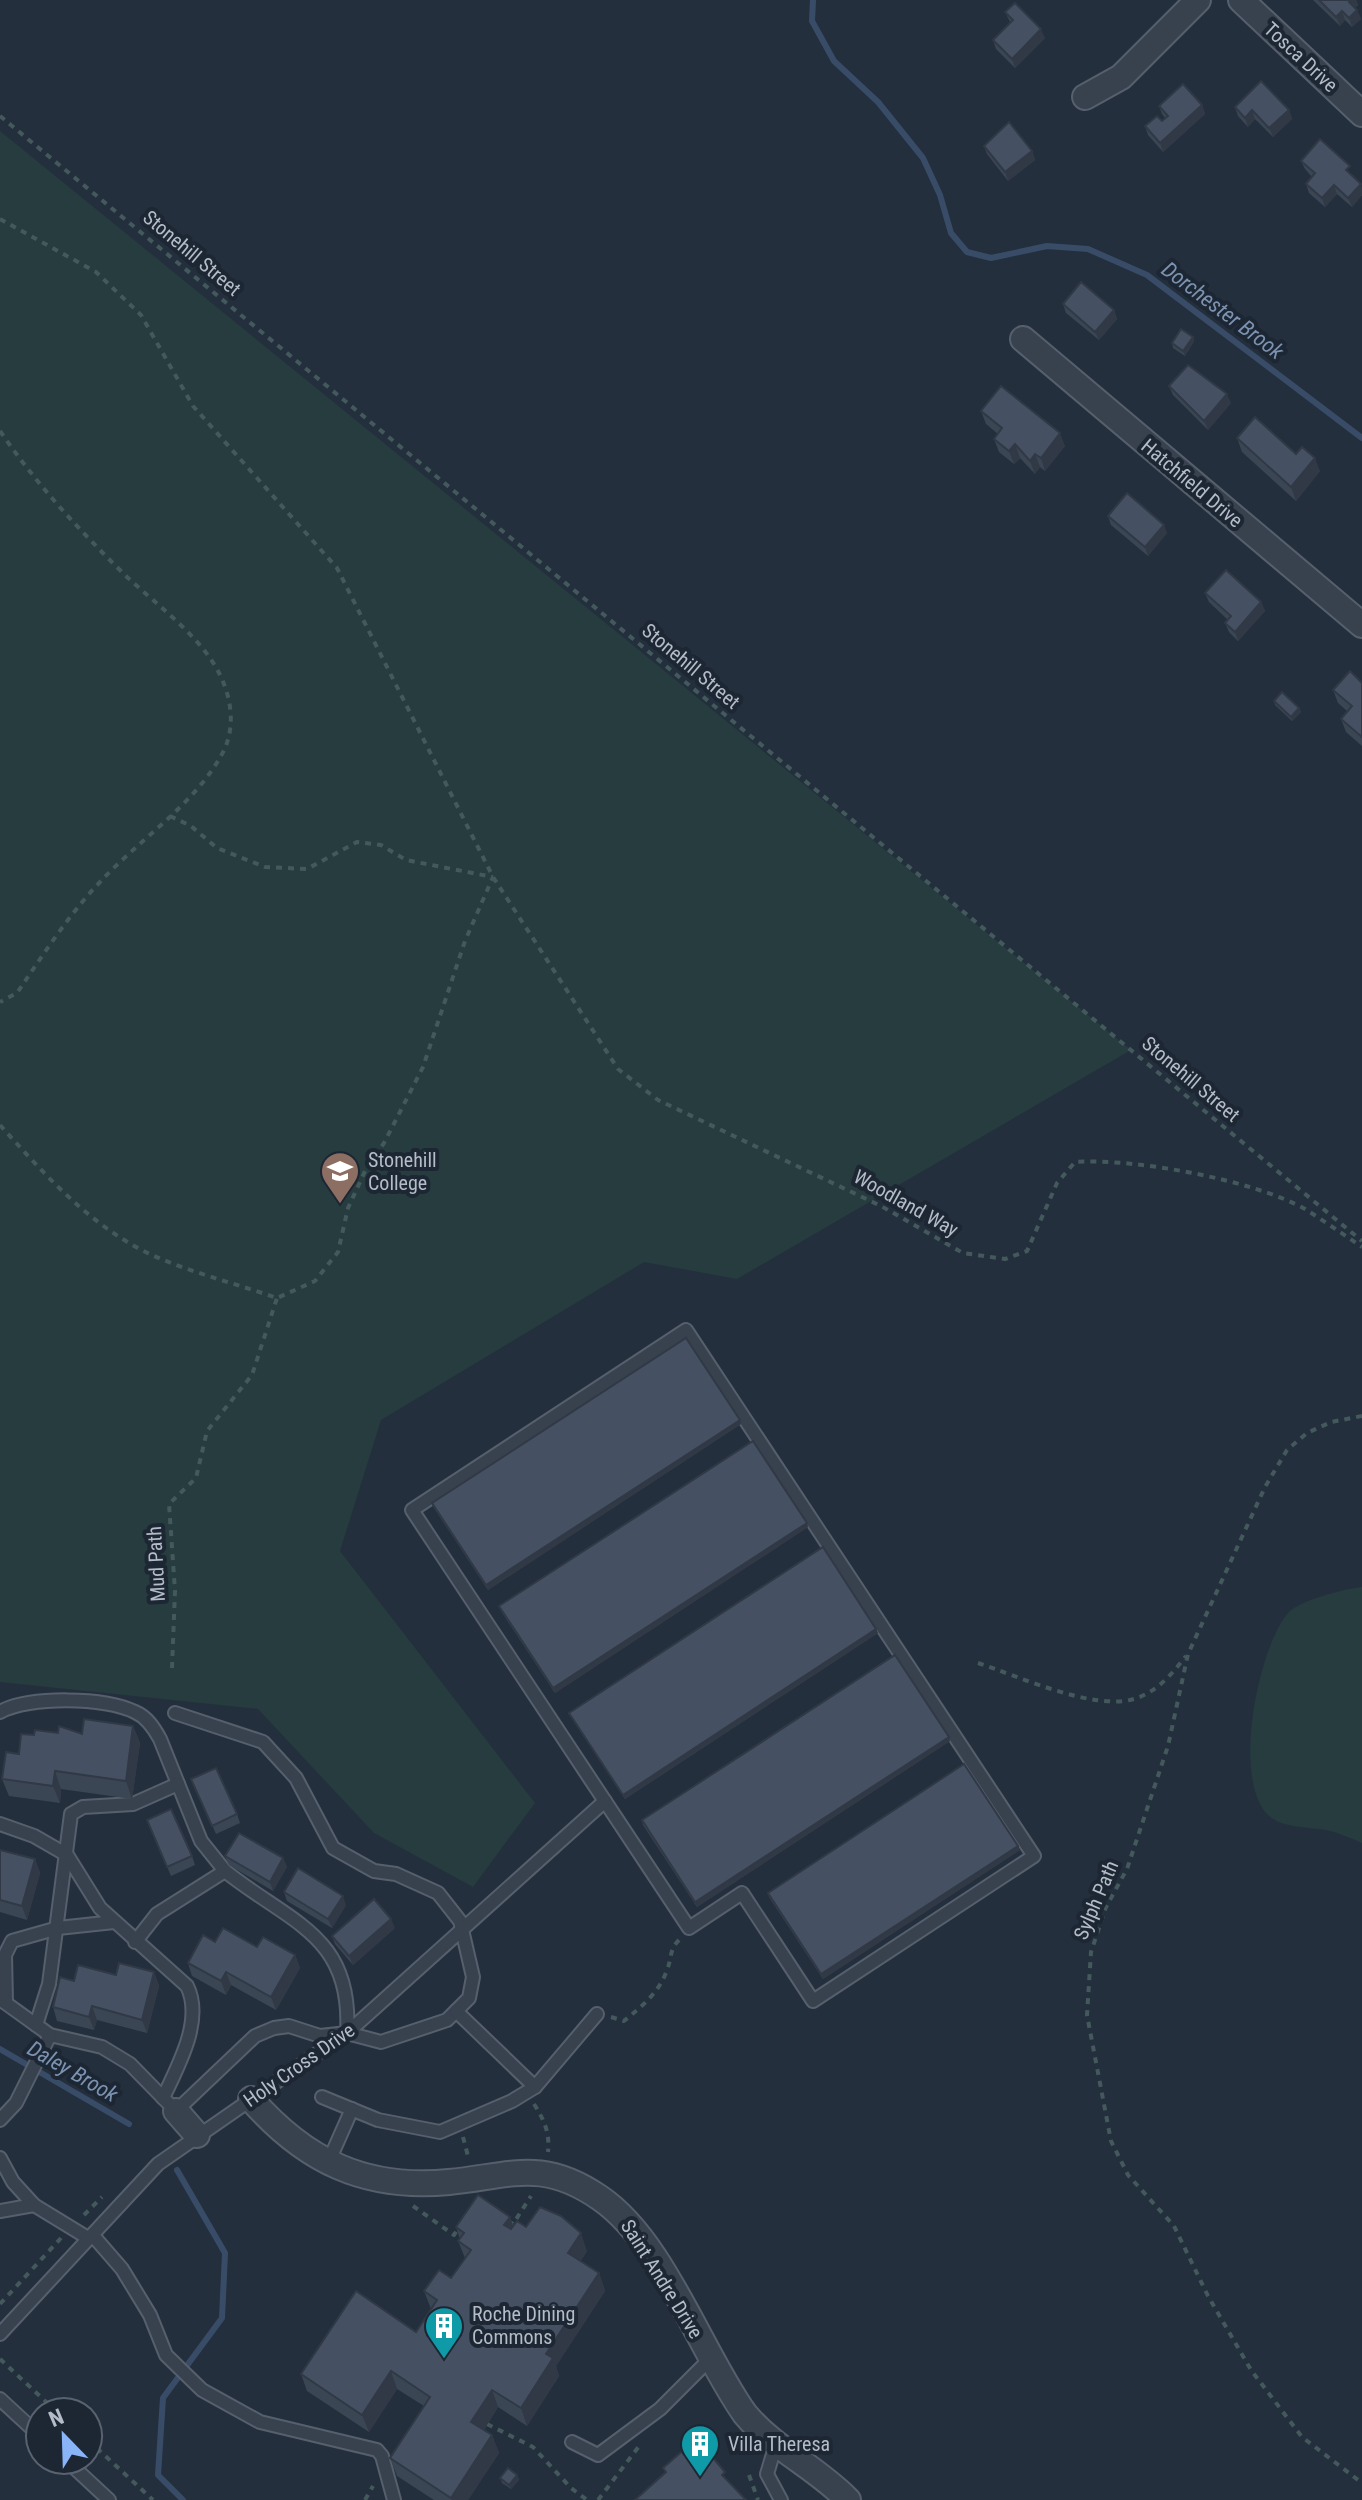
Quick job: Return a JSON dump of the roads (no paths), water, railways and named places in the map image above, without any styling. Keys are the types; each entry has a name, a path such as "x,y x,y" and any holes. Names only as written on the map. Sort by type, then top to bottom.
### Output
{"street":[{"path":"1085,97 1126,72 1198,0"},
{"name":"Tosca Drive","path":"1241,0 1362,114"},
{"name":"Hatchfield Drive","path":"1023,339 1362,625"},
{"name":"Saint Andre Drive","path":"251,2099 289,2139 328,2163 356,2174 410,2183 450,2182 501,2172 542,2173 588,2191 613,2207 635,2230 745,2414 776,2444 811,2466 848,2500"},
{"path":"170,2104 197,2135"}],"lane":[{"path":"686,1330 1034,1856 813,2001 742,1893 689,1928 605,1801 412,1510 686,1330"},
{"path":"0,1712 37,1701 77,1701 135,1712 151,1724 201,1841 225,1871 316,1934 337,1965 349,2002 347,2033"},
{"path":"170,2104 255,2036 274,2028 289,2026 320,2036 347,2033 381,2042 447,2020 469,1998 473,1977 462,1927 451,1906 438,1893 396,1874 374,1871 333,1848 296,1778 263,1742 175,1713"},
{"path":"36,2025 49,1984 71,1814 76,1809 133,1804 178,1784"},
{"name":"Holy Cross Drive","path":"0,2334 92,2239 158,2164 347,2033 605,1801"},
{"path":"0,1824 26,1832 67,1855 100,1908 187,1986 193,1998 191,2024 170,2104"},
{"path":"135,1942 157,1914 225,1871"},
{"path":"114,1922 58,1928 12,1941 5,1955 3,2001 50,2035 102,2047 130,2064 170,2104"},
{"path":"456,2011 531,2089"},
{"path":"322,2097 378,2120 440,2132 531,2089 597,2014"},
{"path":"0,2120 16,2103 50,2035"},
{"path":"328,2163 352,2109"},
{"path":"0,2158 13,2182 34,2205 92,2239 122,2269 150,2315 173,2364 226,2405 260,2422 377,2450 382,2456 394,2500"},
{"path":"0,2211 34,2205"},
{"path":"572,2442 598,2455 660,2409 711,2358"},
{"path":"0,2399 24,2421"},
{"path":"776,2444 767,2474 781,2500"},
{"path":"83,2476 109,2500"}],"waterway":[{"name":"Dorchester Brook","path":"813,0 812,21 834,61 878,102 923,158 940,195 951,233 967,252 991,258 1047,246 1088,249 1147,275 1362,438"},
{"name":"Daley Brook","path":"0,2049 129,2124"},
{"name":"Daley Brook","path":"177,2170 225,2253 222,2318 163,2398 158,2475 183,2500"}],"place":[{"name":"Stonehill College","path":"340,1205"},
{"name":"Roche Dining Commons","path":"444,2360"},
{"name":"Villa Theresa","path":"700,2478"}]}
